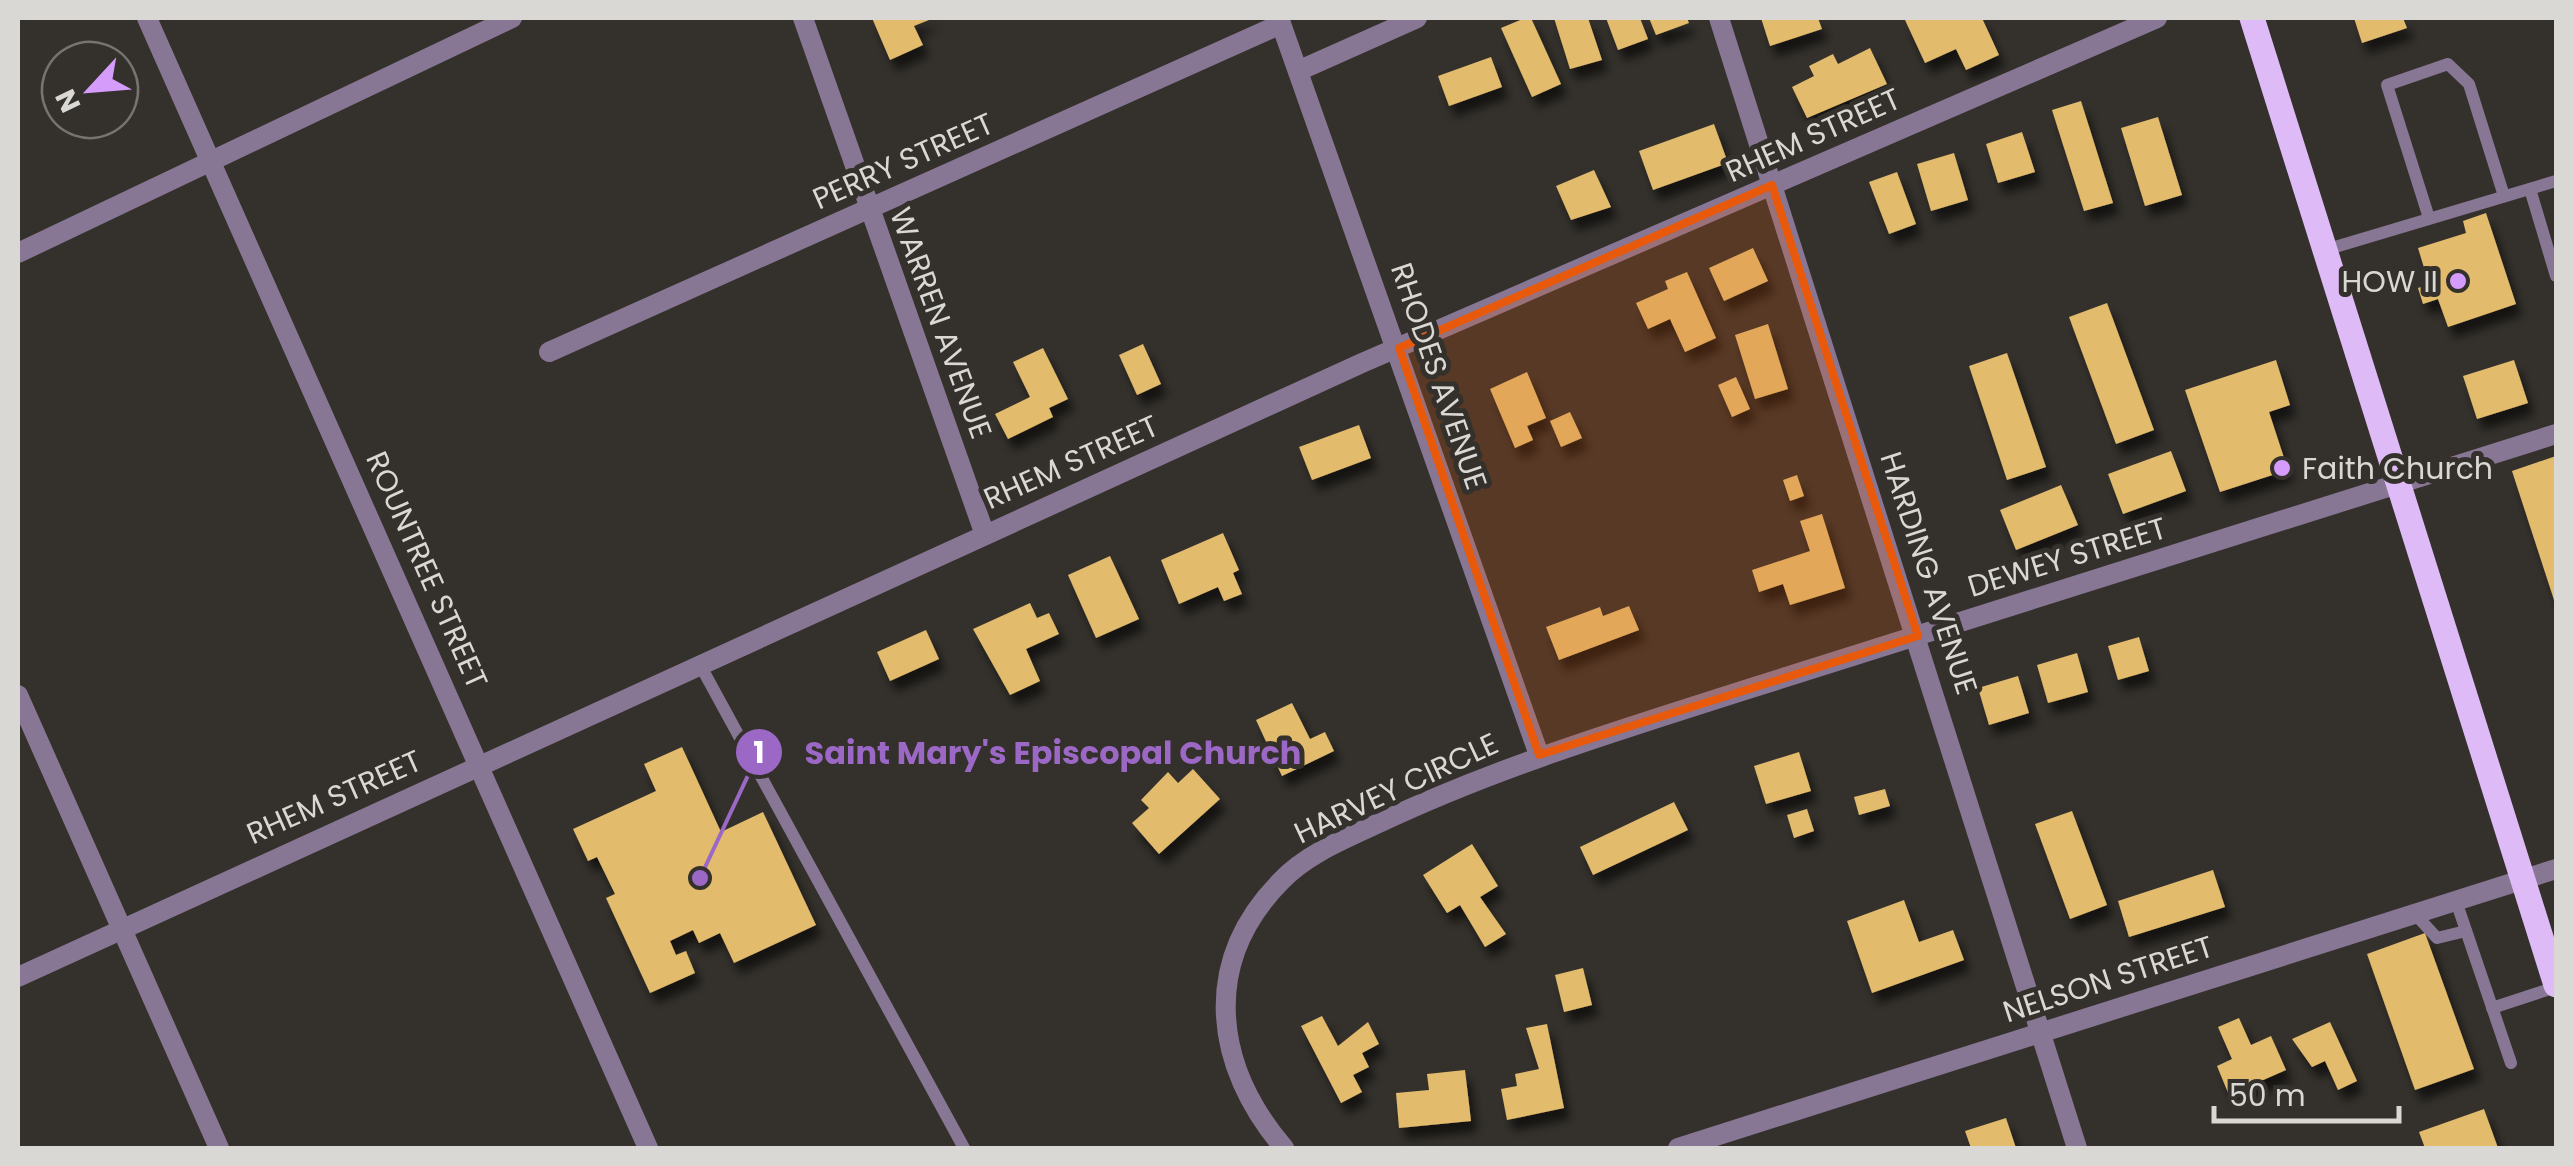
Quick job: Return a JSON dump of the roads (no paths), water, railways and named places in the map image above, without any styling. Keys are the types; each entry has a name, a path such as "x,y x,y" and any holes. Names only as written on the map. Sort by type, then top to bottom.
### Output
{"main road":[{"path":"2252,18 2556,986"}],"street":[{"name":"ROUNTREE STREET","path":"147,18 648,1148"},
{"path":"18,252 512,18"},
{"name":"WARREN AVENUE","path":"802,18 985,534"},
{"path":"1298,71 1418,18"},
{"name":"HARDING AVENUE","path":"1718,18 1918,636 2077,1148"},
{"name":"RHEM STREET","path":"18,978 700,662 1399,348 2157,18"},
{"name":"PERRY STREET","path":"549,352 1280,21"},
{"name":"RHODES AVENUE","path":"1280,21 1399,348 1539,756"},
{"name":"DEWEY STREET","path":"1539,756 2556,434"},
{"path":"18,696 219,1148"},
{"name":"HARVEY CIRCLE","path":"1284,1148 1260,1121 1232,1067 1225,1042 1231,970 1250,922 1279,882 1326,848 1539,756"},
{"name":"NELSON STREET","path":"1678,1148 2556,869"}],"lane":[{"path":"2429,218 2387,85 2448,64 2470,84 2504,196"},
{"path":"2325,250 2556,181"},
{"path":"2530,190 2556,276"},
{"path":"700,662 964,1148"},
{"path":"2456,901 2510,1063"},
{"path":"2415,914 2437,938 2466,931"},
{"path":"2492,1008 2556,986"}],"place":[{"name":"HOW II","path":"2458,281"},
{"name":"Faith Church","path":"2282,468"},
{"name":"Saint Mary's Episcopal Church","path":"700,878"}]}
